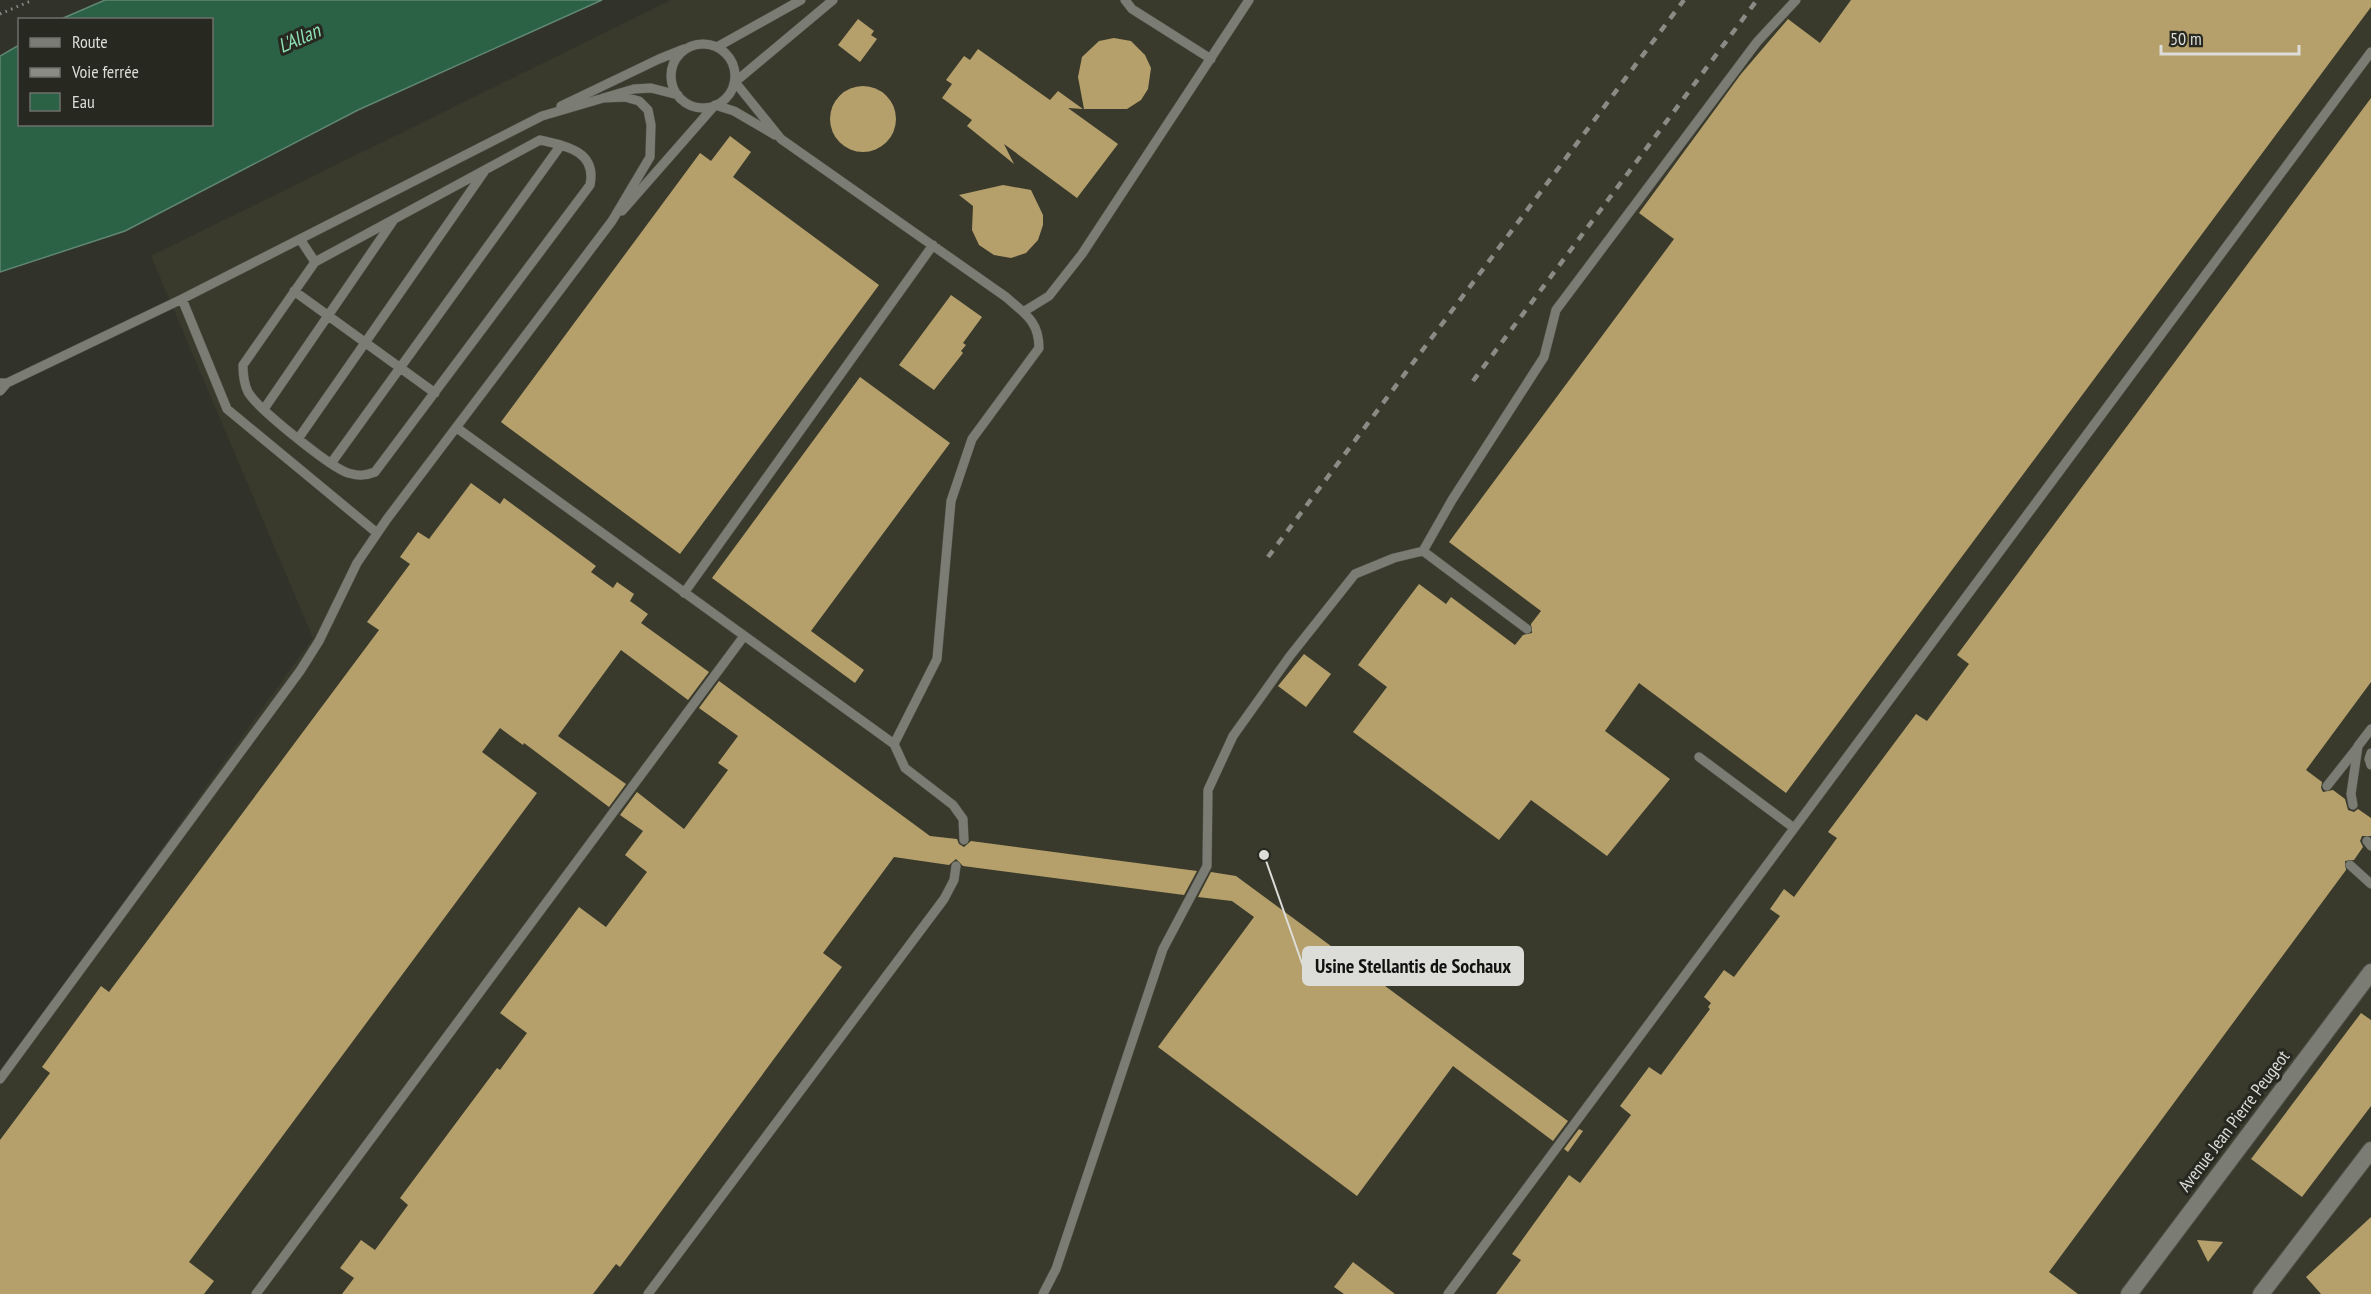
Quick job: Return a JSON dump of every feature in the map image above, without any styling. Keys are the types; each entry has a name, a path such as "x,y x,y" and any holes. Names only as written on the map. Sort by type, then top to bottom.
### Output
{"street":[{"name":"Avenue Jean Pierre Peugeot","path":"2129,1294 2371,972"},
{"path":"2260,1294 2371,1150"}],"lane":[{"path":"717,47 801,0"},
{"path":"0,1079 300,671 319,641 357,563 377,533 612,222 715,105 724,100 735,82 833,0"},
{"path":"1125,0 1132,9 1211,59"},
{"path":"1023,312 1049,296 1082,254 1249,0"},
{"path":"1043,1294 1056,1269 1163,949 1207,866 1208,790 1233,736 1290,656 1355,574 1394,558 1423,551 1452,500 1544,357 1556,310 1757,42 1796,0"},
{"path":"0,391 3,383 182,299 599,86 687,48 707,44 717,47 732,62 735,82 781,139"},
{"path":"678,95 671,75 673,65 687,48"},
{"path":"1449,1292 2371,52"},
{"path":"542,116 634,89 651,88 678,95 695,106 715,105 734,111 781,139 1006,297 1023,312 1039,332 1039,348 972,439 951,501 937,659 894,744"},
{"path":"603,98 625,97 639,101 648,110 651,125 650,157 612,222"},
{"path":"531,121 540,140"},
{"path":"540,140 561,145 574,148 589,164 593,173 590,185 375,472 364,476 346,472 298,439 264,409 248,391 243,365 315,262 540,140"},
{"path":"332,462 561,145"},
{"path":"298,439 486,170"},
{"path":"264,409 394,219"},
{"path":"300,239 315,262"},
{"path":"684,593 933,245"},
{"path":"294,291 435,393"},
{"path":"182,299 227,409 377,533"},
{"path":"457,428 894,744 905,768 953,805 963,819 964,840"},
{"path":"1423,551 1527,629"},
{"path":"256,1294 744,636"},
{"path":"2327,786 2371,729"},
{"path":"2353,805 2351,795 2358,746"},
{"path":"2371,753 2369,759 2371,765"},
{"path":"1699,757 1794,828"},
{"path":"2350,865 2371,884"},
{"path":"648,1294 944,899 954,880 956,866"}],"path":[{"path":"0,14 33,0"}],"shaded area":[{"path":"671,0 2371,0 2371,1294 0,1294 0,1073 313,638 151,256"}],"water":[{"name":"L'Allan","path":"105,0 602,0 358,110 125,231 0,272 0,56 18,46 18,126 213,126 213,18 63,18"}],"building":[{"path":"1851,0 2371,0 2371,7 1786,793 1639,683 1605,731 1670,779 1607,856 1531,800 1499,840 1353,732 1387,687 1358,665 1419,584 1446,604 1451,597 1515,645 1523,635 1532,633 1531,624 1541,611 1449,542 1674,239 1639,213 1741,74 1788,19 1820,43"},
{"path":"858,19 874,31 871,35 877,39 860,62 838,45"},
{"path":"1114,38 1131,41 1145,55 1151,68 1148,89 1141,100 1127,109 1084,109 1078,77 1082,57 1099,41"},
{"path":"978,49 1050,100 1058,91 1083,109 1068,108 1118,144 1077,198 1004,144 1014,164 967,126 972,120 942,98 952,84 946,80 964,56 970,60"},
{"path":"856,86 870,86 882,91 891,100 896,119 894,132 887,143 870,152 856,152 844,147 835,138 830,126 830,112 835,100 844,91"},
{"path":"2371,98 2371,682 2306,770 2322,782 2323,792 2333,790 2345,799 2348,810 2354,812 2358,809 2371,818 2371,836 2362,836 2360,841 2363,847 2354,860 2345,861 2346,870 2049,1272 2078,1294 1496,1294 1521,1260 1512,1254 1569,1175 1580,1183 1631,1115 1620,1106 1649,1067 1661,1075 1710,1009 1708,1007 1711,1003 1704,997 1724,970 1734,977 1780,916 1770,909 1784,889 1794,897 1837,838 1828,832 1916,714 1927,721 1969,664 1957,655"},
{"path":"730,136 751,152 733,177 879,285 680,554 501,422 700,153 711,161"},
{"path":"1003,185 1031,190 1043,215 1043,225 1038,240 1026,253 1011,258 994,255 979,245 972,230 973,206 959,195"},
{"path":"951,295 982,317 963,343 966,345 961,351 963,353 934,390 899,365"},
{"path":"860,377 950,443 811,631 864,670 855,683 712,578"},
{"path":"471,483 500,504 504,498 569,546 596,566 591,572 613,588 617,582 634,594 630,601 648,614 641,623 709,672 688,700 621,650 558,736 626,784 609,807 524,743 523,745 500,728 482,752 537,793 189,1262 214,1281 204,1294 0,1294 0,1140 50,1073 42,1067 101,986 109,992 379,630 367,622 410,564 400,557 418,532 429,539"},
{"path":"1304,654 1331,674 1306,707 1278,686"},
{"path":"719,681 930,836 957,839 964,847 971,841 1197,871 1184,895 963,866 956,859 949,865 894,857 823,953 842,967 620,1267 616,1264 593,1294 342,1294 354,1278 340,1268 361,1240 375,1250 408,1205 400,1198 497,1068 500,1070 527,1033 500,1013 579,907 606,927 647,872 625,855 643,831 620,815 637,792 684,829 728,770 718,763 738,736 699,708"},
{"path":"1211,872 1236,876 1568,1121 1553,1141 1453,1066 1357,1196 1158,1047 1254,917 1232,901 1198,897"},
{"path":"2361,1013 2371,1020 2371,1106 2302,1197 2251,1159"},
{"path":"1579,1129 1583,1131 1568,1152 1564,1149"},
{"path":"2371,1217 2371,1294 2321,1294 2306,1277"},
{"path":"2197,1240 2223,1242 2208,1262"},
{"path":"1353,1262 1395,1294 1344,1294 1334,1287"}],"railway":[{"path":"1268,557 1684,0"},
{"path":"1473,381 1757,0"}],"place":[{"name":"Usine Stellantis de Sochaux","path":"1264,855"}]}
